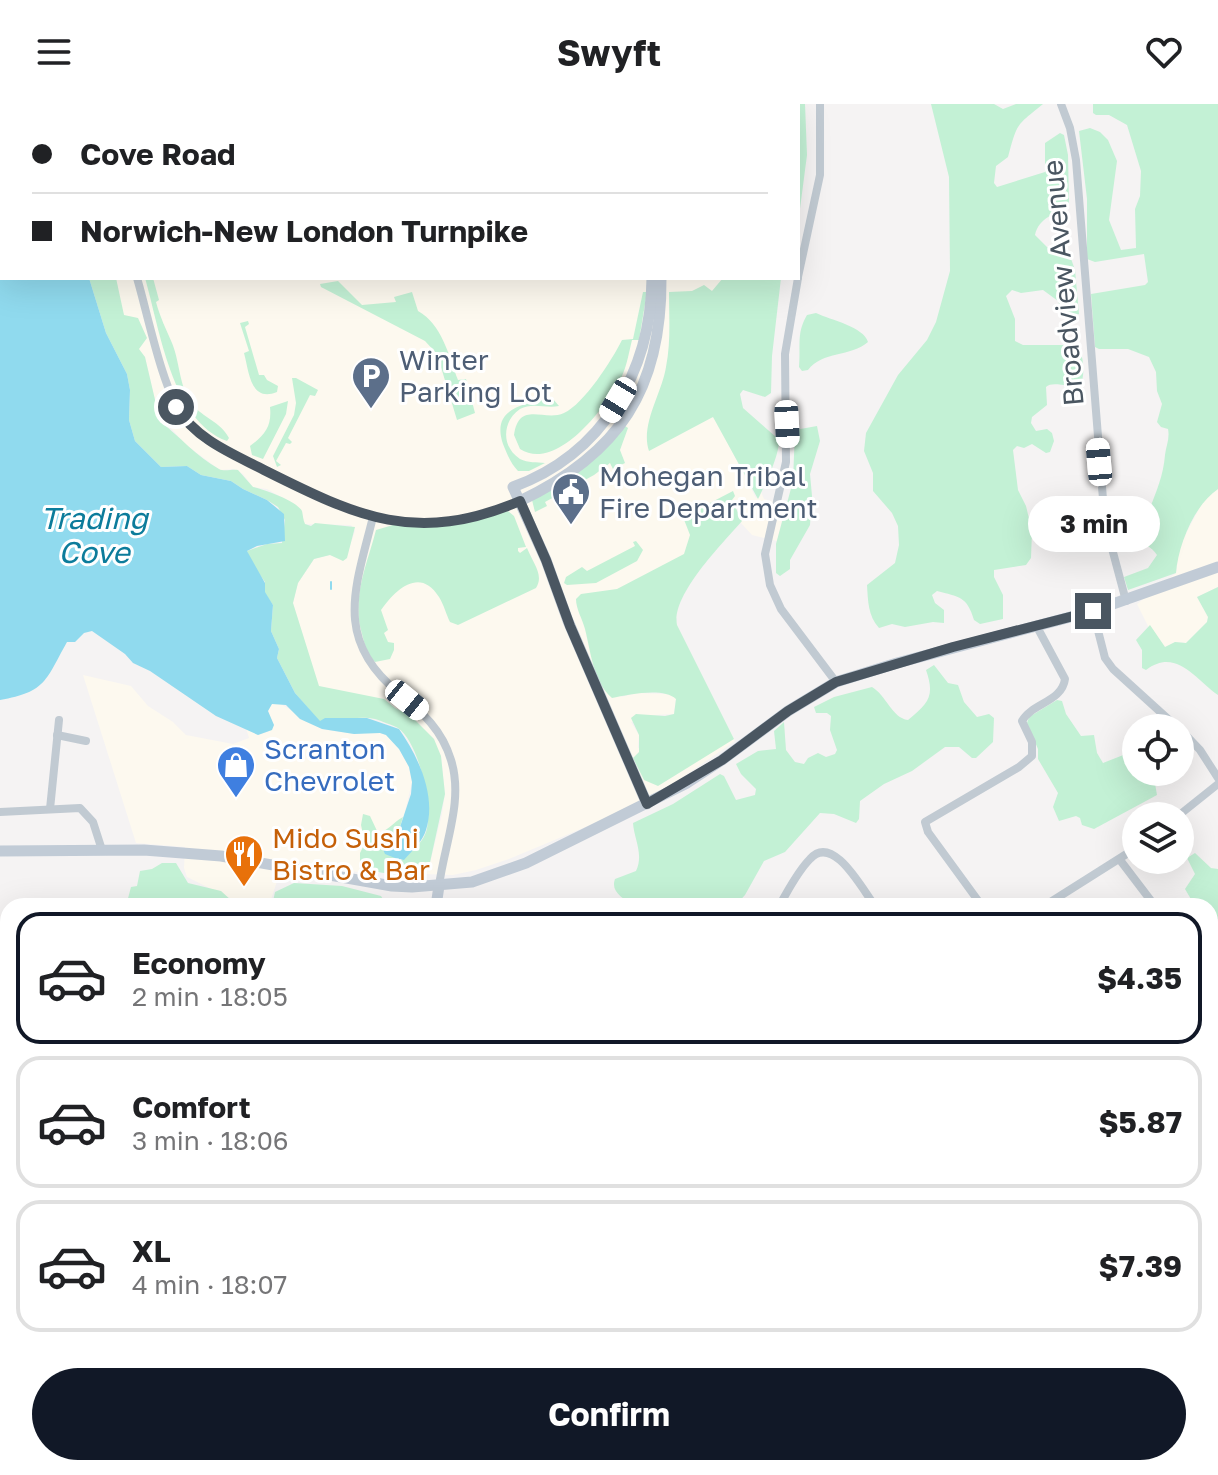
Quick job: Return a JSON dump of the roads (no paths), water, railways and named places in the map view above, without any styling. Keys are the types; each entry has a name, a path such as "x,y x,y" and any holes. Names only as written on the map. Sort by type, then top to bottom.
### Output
{"main road":[{"path":"647,804 513,487 563,463 590,440 606,420 630,380 642,348 650,313 652,280"},
{"path":"520,501 566,477 588,461 631,409 647,377 656,347 661,280"},
{"path":"0,851 144,850 221,856 392,886 472,882 506,872 647,804 722,760 788,711 836,682 1093,611 1218,567"},
{"path":"437,898 439,886"}],"street":[{"path":"800,269 820,175 820,104"},
{"name":"Broadview Avenue","path":"1061,104 1070,128 1076,160 1103,499 1110,541 1126,601"},
{"path":"138,280 171,394 183,417 195,431 216,445 320,498 373,517 419,523 449,521 492,512 520,501"},
{"path":"798,280 785,354 786,462 767,540 766,568 774,597 781,609 836,682"},
{"path":"373,517 355,589 354,624 360,646 374,670 428,718 442,737 451,759 455,796 439,886"},
{"path":"1093,611 1105,658 1162,714"},
{"path":"976,898 925,822 1019,767 1032,756 1032,742 1022,721 1028,712 1060,692 1065,679 1036,625"},
{"path":"50,809 59,720"},
{"path":"57,735 86,741"},
{"path":"1194,744 1218,781 1194,802"},
{"path":"0,812 78,808 86,812 94,825 102,850"},
{"path":"784,898 812,856 823,851 831,852 840,859 869,898"},
{"path":"1057,898 1120,860 1149,898"}],"water":[{"name":"Trading Cove","path":"0,280 90,280 106,333 127,374 129,420 135,441 161,467 187,466 201,475 231,481 267,500 284,514 285,541 247,551 273,605 271,631 279,649 277,658 295,693 320,721 325,718 367,718 399,729 424,777 429,804 426,830 414,849 404,860 400,859 398,868 394,868 395,858 385,854 382,847 388,837 399,830 412,782 409,767 386,735 322,729 300,719 286,705 272,704 268,711 274,725 272,730 258,735 216,716 150,671 133,663 92,631 84,633 75,642 67,642 49,675 36,688 0,700"}],"waterway":[{"path":"331,582 331,589"}],"place":[{"name":"Winter Parking Lot","path":"371,410"},
{"name":"Mohegan Tribal Fire Department","path":"571,526"},
{"name":"Scranton Chevrolet","path":"236,799"},
{"name":"Mido Sushi Bistro & Bar","path":"244,888"}]}
